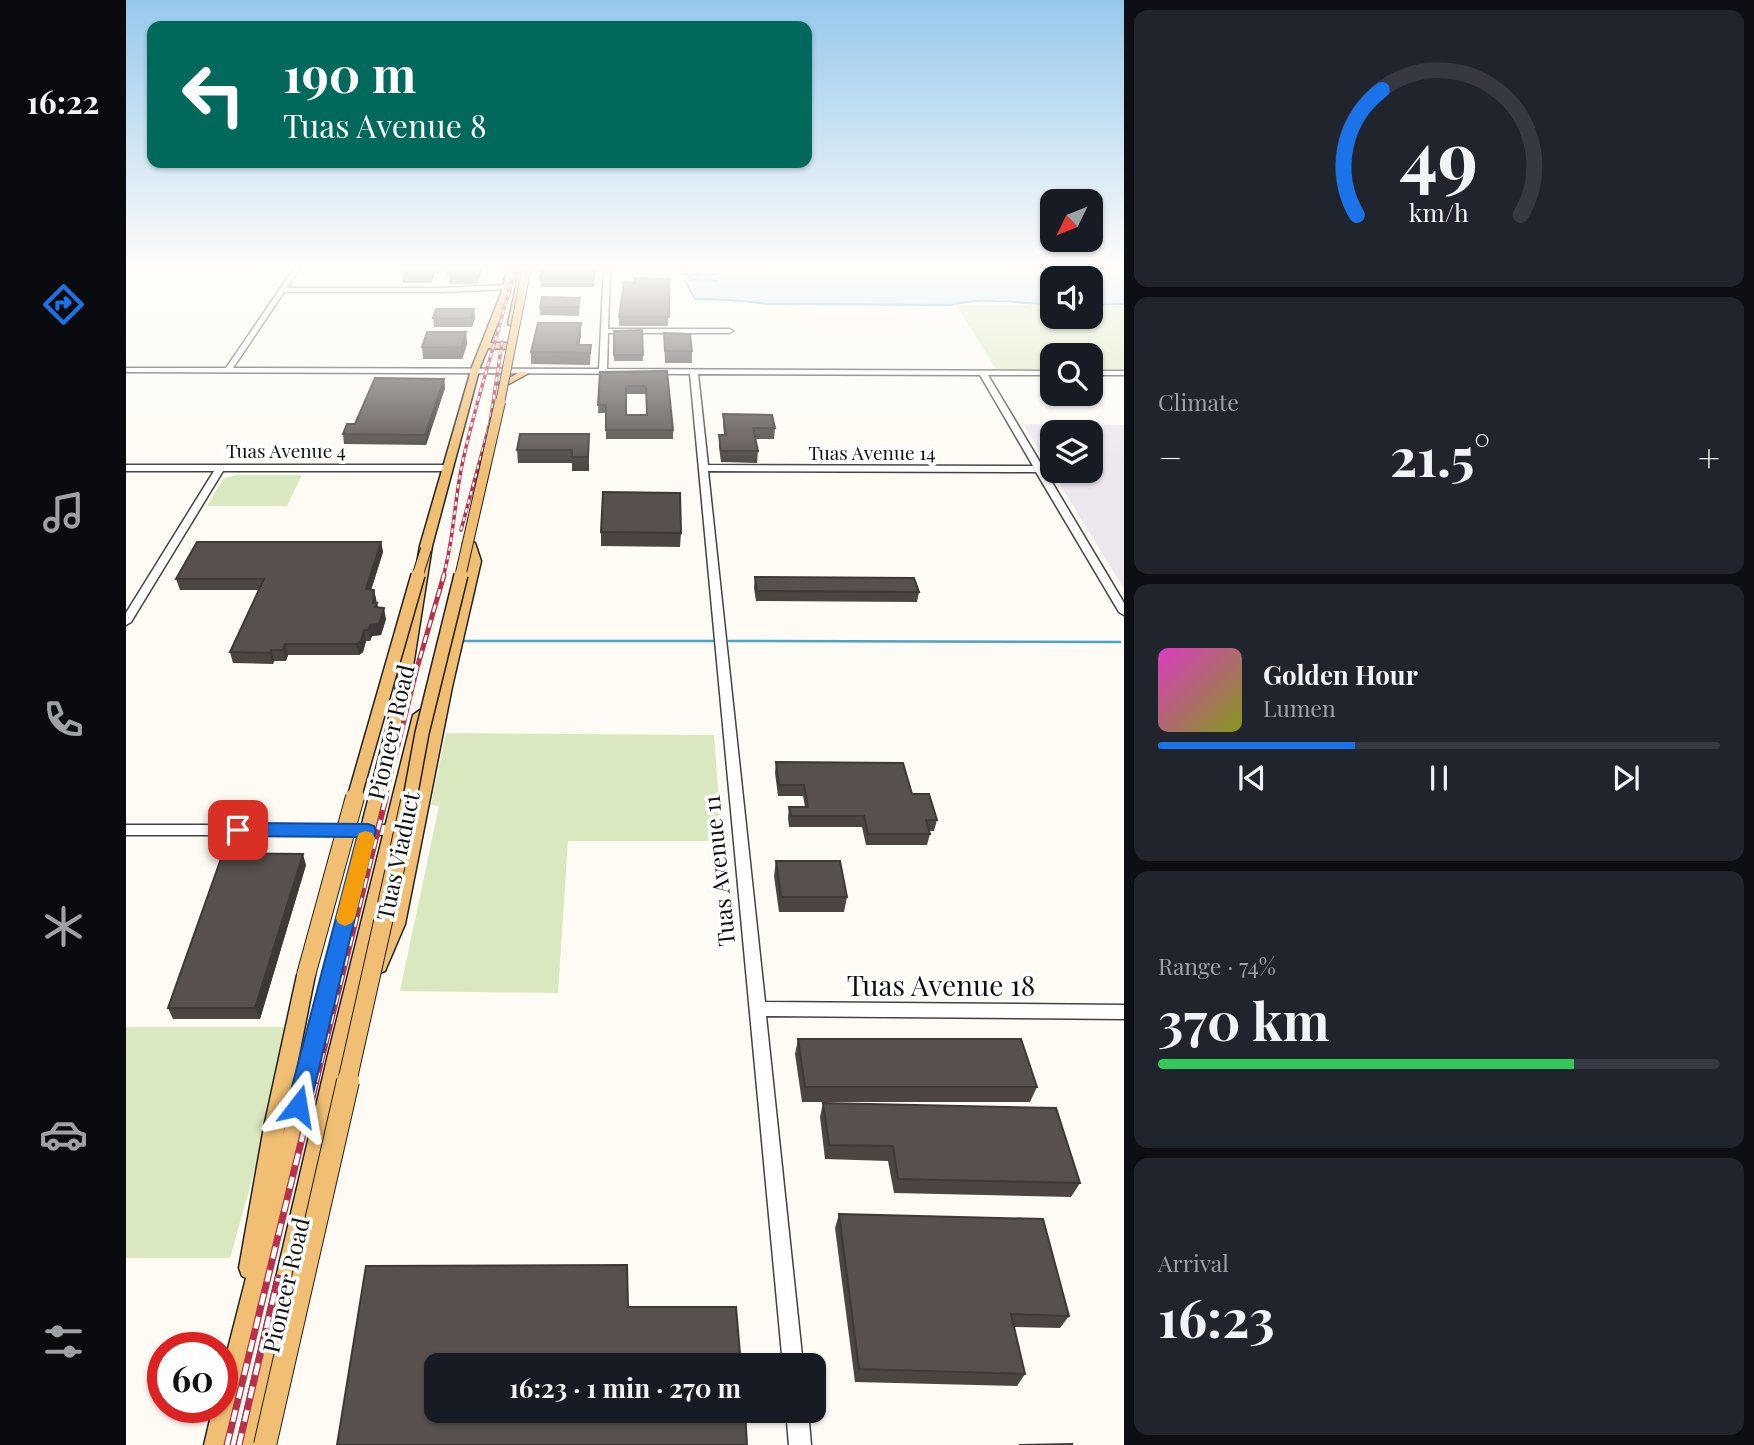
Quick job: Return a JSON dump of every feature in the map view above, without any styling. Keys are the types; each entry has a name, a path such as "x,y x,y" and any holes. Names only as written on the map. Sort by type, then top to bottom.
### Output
{"main road":[{"name":"Pioneer Road","path":"216,1445 401,698 426,549 475,371 489,334"},
{"name":"Pioneer Road","path":"249,1445 392,830 490,443 510,334"},
{"name":"Tuas Viaduct","path":"265,1445 405,829 422,733 495,433 513,334"},
{"path":"485,345 508,346"},
{"path":"506,359 527,372"},
{"path":"503,376 527,372"},
{"path":"337,1059 364,1003 396,924 443,698 475,561 469,543"},
{"path":"234,1332 250,1266 274,1127 306,975 395,648 426,549"},
{"path":"207,1445 212,1423"}],"street":[{"path":"228,370 252,334"},
{"path":"603,370 604,334"},
{"path":"126,370 475,371 503,376 527,372 603,370 1040,373"},
{"name":"Tuas Avenue 11","path":"694,371 792,1353"},
{"path":"982,372 1124,612"},
{"path":"1103,373 1124,373"},
{"name":"Tuas Avenue 4","path":"126,468 447,468"},
{"path":"128,615 220,468"},
{"name":"Tuas Avenue 14","path":"704,468 1039,469"},
{"path":"126,830 392,830"},
{"name":"Tuas Avenue 18","path":"759,1009 1124,1012"},
{"path":"798,1423 800,1445"}],"shaded area":[{"path":"1023,424 1040,424 1040,452"},
{"path":"1103,425 1124,425 1124,589 1059,483 1103,483"}],"green space":[{"path":"974,334 1124,334 1124,369 1103,369 1103,343 1040,343 1040,369 996,369"},
{"path":"235,475 302,475 287,506 207,506 223,479"},
{"path":"446,733 714,735 722,841 568,841 558,993 400,991 439,806 431,805"},
{"path":"126,1027 288,1027 260,1151 230,1258 126,1258"}],"building":[{"path":"426,334 465,334 461,348 422,347"},
{"path":"535,334 579,334 577,345 591,345 590,353 531,352"},
{"path":"614,334 642,334 643,355 614,355"},
{"path":"664,334 690,334 692,351 665,351"},
{"path":"667,371 673,430 606,430 606,405 598,405 600,372","holes":["626,386 646,386 647,415 626,415"]},
{"path":"375,378 444,379 425,435 343,434 347,424 355,424"},
{"path":"723,414 772,415 775,428 753,428 758,451 721,451 719,435 726,435"},
{"path":"520,434 589,434 588,457 572,457 572,450 517,450"},
{"path":"603,492 680,493 681,533 601,532"},
{"path":"197,542 381,542 366,589 374,590 373,603 377,603 375,607 384,608 379,624 370,625 368,630 364,630 361,641 356,644 285,644 283,650 271,650 270,653 230,652 264,579 176,579"},
{"path":"755,577 914,578 919,592 757,591"},
{"path":"776,762 903,763 912,794 929,794 937,820 926,820 930,834 868,834 864,816 791,816 789,807 808,807 804,785 779,785"},
{"path":"223,853 303,854 255,1008 168,1008"},
{"path":"776,861 840,861 847,897 781,897"},
{"path":"798,1039 1021,1039 1037,1087 805,1087"},
{"path":"823,1103 1056,1108 1080,1183 898,1179 893,1146 829,1145"},
{"path":"839,1214 1043,1219 1069,1316 1011,1314 1025,1374 859,1369"},
{"path":"627,1265 628,1307 736,1307 740,1353 424,1353 424,1423 746,1423 747,1445 337,1445 366,1266"}],"waterway":[{"path":"464,641 713,641"},
{"path":"729,641 1120,642"}],"railway":[{"path":"443,577 459,479 497,334"},
{"path":"461,530 490,423 502,342"},
{"path":"385,798 417,668 444,575"},
{"path":"316,1082 386,797"},
{"path":"227,1445 316,1081"},
{"path":"239,1445 278,1278"}],"slow traffic":[{"path":"345,918 366,838"}],"route":[{"path":"238,830 368,830 298,1106"}]}
